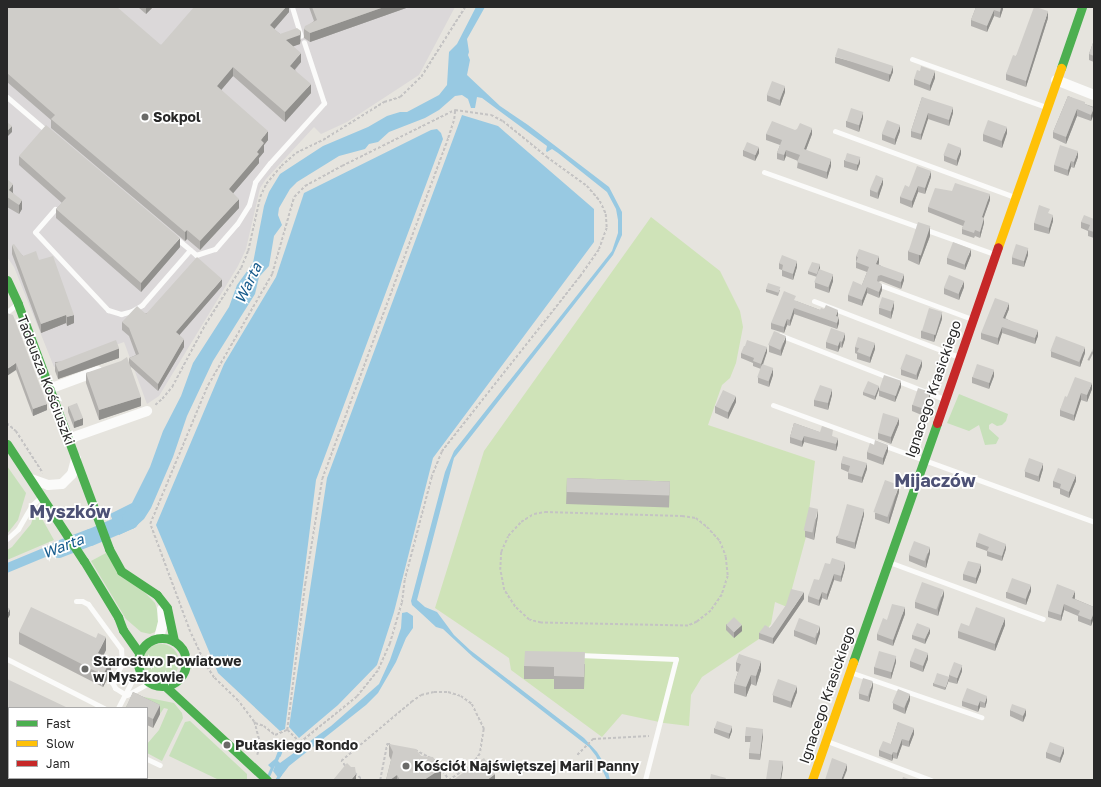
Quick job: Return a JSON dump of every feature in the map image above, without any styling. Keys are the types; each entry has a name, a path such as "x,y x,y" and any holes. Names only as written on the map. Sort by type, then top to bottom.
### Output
{"street":[{"name":"Ignacego Krasickiego","path":"812,780 960,357 1014,197 1082,7"},
{"path":"1056,80 1094,95"},
{"name":"Tadeusza Kościuszki","path":"7,280 18,304 106,540 121,570 134,581 155,593 167,608 174,642"},
{"path":"49,389 105,369"},
{"path":"68,439 147,411"},
{"path":"7,444 80,554 118,617 123,630 139,653 138,669 141,674 149,683 165,686 172,684 181,676"},
{"name":"Tadeusza Kościuszki","path":"31,479 48,485 62,484 72,474 76,458"},
{"path":"139,653 155,640 163,622 162,601"},
{"path":"118,617 139,635 155,640 174,642 182,649 186,660 181,676 183,688 201,720"},
{"path":"165,686 265,777"}],"lane":[{"path":"292,7 302,36"},
{"path":"172,235 196,255 215,249 237,224 249,205 255,182 270,162 324,103 304,42"},
{"path":"912,59 1046,107"},
{"path":"7,97 56,138"},
{"path":"835,131 1014,197"},
{"path":"764,172 995,254"},
{"path":"55,209 35,232 108,310 121,314 132,311 142,305 190,250"},
{"path":"880,285 972,320"},
{"path":"814,301 960,357"},
{"path":"7,312 18,304"},
{"path":"777,334 945,399"},
{"path":"773,405 1094,522"},
{"path":"7,539 18,529 32,505 42,496"},
{"path":"888,562 1043,619"},
{"path":"76,601 82,601 88,604 121,649 122,664 112,682 115,688 126,695"},
{"path":"574,655 676,659 645,780"},
{"path":"7,659 102,707"},
{"path":"119,707 138,669"},
{"path":"850,671 981,717"},
{"path":"126,695 149,683"},
{"path":"826,740 931,780"},
{"path":"148,759 160,765"}],"path":[{"path":"147,411 162,399 172,387 205,325 241,268 248,251 260,197 266,184 281,166 296,153 323,140 384,102 400,97 420,77 465,7"},
{"path":"287,730 305,584 322,479 450,132 455,110"},
{"path":"254,768 260,744 254,722 238,701 214,678 205,664 190,632 150,524 208,384 272,274 294,197 305,186 342,166 455,110 491,115 503,121 547,157 586,186 600,201 606,214 607,228 599,250 584,271 442,452 432,477 405,580 400,610 390,644 378,671 357,697 300,743 287,730"},
{"path":"7,423 16,432 47,477"},
{"path":"545,512 696,518 702,522 720,541 726,557 728,576 722,595 710,611 697,622 688,626 541,623 529,620 515,607 504,590 500,570 501,552 508,536 521,522 534,514 545,512"},
{"path":"346,766 341,762 421,695 434,692 448,692 460,696 472,704 484,729 480,754 472,765 450,780 438,762 413,749"},
{"path":"254,722 264,726 275,735 287,730"},
{"path":"577,755 593,740 656,736"},
{"path":"380,780 387,744 393,745"},
{"path":"352,771 363,780"}],"shaded area":[{"path":"7,7 455,7 419,75 347,122 321,134 314,127 266,179 260,188 246,249 238,266 159,396 147,404 124,342 54,367 14,267 7,257"}],"green space":[{"path":"651,217 720,271 740,311 743,327 736,363 730,378 722,385 708,425 815,461 806,537 787,607 775,602 771,624 759,639 702,677 691,695 689,726 664,723 622,714 602,737 511,670 509,658 435,608 484,451"},
{"path":"959,394 1008,414 1006,421 1002,425 997,426 992,423 989,425 989,429 999,438 996,444 985,445 979,425 969,431 947,423"},
{"path":"7,466 26,493 18,520 7,534"},
{"path":"36,508 54,540 7,560 7,550 12,547 31,524"},
{"path":"106,553 155,603 159,616 158,627 155,632 150,634 141,632 126,619 91,561"},
{"path":"165,644 174,649 178,655 178,669 174,675 165,680 157,680 148,675 144,669 143,658 148,649 154,645"},
{"path":"139,696 174,703 182,713 183,718 162,761 148,754 148,743 159,730 168,709 164,708 160,714 148,709 148,707 133,702 130,707 126,707 131,699"},
{"path":"190,721 247,774 247,780 219,780 169,756 185,722"}],"water":[{"path":"476,7 485,7 467,39 468,55 470,60 467,75 500,106 528,125 609,187 622,212 622,235 613,255 454,458 417,600 425,607 437,612 454,635 470,650 584,738 597,752 607,768 610,780 607,780 596,756 589,747 473,657 443,629 436,627 412,605 411,601 445,472 454,451 612,251 618,233 616,209 607,192 552,149 547,152 547,146 482,98 477,97 475,108 471,108 468,99 462,95 455,96 439,110 425,118 389,132 378,142 369,144 365,149 339,156 297,182 290,189 279,208 278,215 282,225 274,236 269,266 259,277 255,294 213,361 187,416 173,457 151,508 144,519 134,528 119,535 110,514 132,503 150,467 163,431 181,396 193,363 229,307 237,285 253,263 264,206 269,192 280,174 323,146 368,127 387,116 400,112 407,112 439,95 447,85 449,52 457,44"},
{"path":"462,115 498,126 594,209 594,242 433,458 394,612 377,665 338,705 299,738 289,727 327,478"},
{"path":"437,129 441,133 443,139 316,480 285,729 280,731 218,673 156,525 224,364 276,277 304,193 431,130"},
{"path":"60,541 67,551 60,551 7,573 7,563"},
{"path":"407,612 413,616 413,628 406,638 396,662 378,693 366,705 289,766 279,779 273,771 275,766 271,768 268,765 275,759 278,751 282,752 278,761 280,763 331,726 379,684 390,660 401,628 402,613"}],"building":[{"name":"Sokpol","path":"7,7 117,7 161,45 194,7 286,7 270,25 280,34 297,28 301,31 300,35 286,40 301,53 290,66 311,84 285,112 233,67 217,86 268,131 261,140 264,143 257,152 259,154 229,189 239,199 200,241 187,230 185,232 51,119 55,115 7,73"},
{"path":"312,7 384,7 310,33 304,29 305,26 317,20"},
{"path":"976,7 1001,7 1000,12 994,10 987,26 971,20"},
{"path":"1034,7 1048,11 1026,81 1006,74 1013,55 1016,56"},
{"path":"1094,40 1094,56 1089,54"},
{"path":"838,48 893,66 890,74 835,57"},
{"path":"921,66 935,71 930,85 914,79 917,70 920,71"},
{"path":"772,81 785,86 780,100 767,95"},
{"path":"1068,96 1085,102 1085,104 1094,108 1091,115 1077,109 1066,137 1053,132"},
{"path":"922,97 953,107 949,120 928,113 921,134 911,131"},
{"path":"851,108 863,112 859,125 847,121"},
{"path":"887,120 900,125 895,139 882,134"},
{"path":"988,120 1007,127 1002,141 983,134"},
{"path":"772,121 795,130 800,123 812,128 804,149 831,159 827,172 797,162 800,155 786,150 784,155 777,153 782,140 766,134"},
{"path":"7,122 12,126 7,131"},
{"path":"46,125 180,238 141,283 56,209 66,198 19,156"},
{"path":"747,142 759,147 755,155 743,150"},
{"path":"948,143 961,148 956,160 943,155"},
{"path":"1060,145 1078,151 1074,162 1071,161 1068,170 1054,165"},
{"path":"847,153 860,157 858,165 845,161"},
{"path":"917,166 931,171 925,188 918,186 912,201 900,197 905,185 909,187"},
{"path":"876,175 883,178 877,193 870,190"},
{"path":"7,179 13,184 9,190 22,200 19,205 7,197"},
{"path":"955,183 990,194 982,217 984,218 980,232 975,230 974,233 962,229 965,221 928,207 935,188 952,191"},
{"path":"1039,205 1050,209 1048,213 1053,215 1049,228 1034,223"},
{"path":"1084,215 1094,219 1094,232 1088,230 1090,225 1081,222"},
{"path":"918,222 930,226 921,255 908,251"},
{"path":"953,242 971,249 965,265 947,258"},
{"path":"14,244 23,256 36,251 39,260 53,256 74,315 67,317 66,315 41,324 12,245"},
{"path":"1016,244 1028,248 1024,261 1012,257"},
{"path":"859,249 879,256 876,264 904,274 901,282 881,275 878,276 877,281 882,284 879,292 867,287 862,300 848,295 853,281 862,285 869,267 856,262 858,257 856,256"},
{"path":"782,255 797,261 793,274 782,270 783,265 779,263"},
{"path":"197,257 222,279 176,332 184,339 158,384 129,358 139,354 129,328 122,322 137,306 146,314"},
{"path":"812,262 820,264 817,274 808,271"},
{"path":"819,269 833,274 828,287 814,282"},
{"path":"949,275 964,281 959,294 944,288"},
{"path":"768,283 780,287 779,293 766,289"},
{"path":"784,291 796,296 794,300 820,310 821,308 824,309 826,305 838,310 836,316 839,317 837,323 794,308 790,320 787,319 784,327 771,323"},
{"path":"882,297 894,301 891,311 879,307"},
{"path":"995,298 1009,303 1003,318 1038,330 1035,338 1002,327 998,338 981,333"},
{"path":"929,308 942,312 935,335 922,331"},
{"path":"7,313 13,315 47,404 33,409 16,363 7,369"},
{"path":"831,328 845,333 842,342 840,341 838,346 826,342"},
{"path":"774,331 786,336 780,350 768,345"},
{"path":"1056,336 1085,347 1079,362 1050,351"},
{"path":"858,337 875,343 870,357 857,352 859,348 855,347"},
{"path":"116,340 119,348 59,372 55,363"},
{"path":"747,340 767,347 761,364 753,361 754,358 741,353"},
{"path":"906,354 922,360 916,375 900,369"},
{"path":"127,357 141,397 99,410 86,373 121,361"},
{"path":"762,364 773,368 768,381 757,377"},
{"path":"977,364 994,370 989,383 972,377"},
{"path":"884,375 901,381 896,396 879,390"},
{"path":"1075,377 1092,383 1087,395 1081,393 1074,415 1060,410 1065,396 1067,397"},
{"path":"868,381 879,386 875,396 863,392"},
{"path":"820,385 832,389 828,403 814,400"},
{"path":"918,388 930,392 925,409 912,405"},
{"path":"723,390 736,396 728,412 715,406"},
{"path":"77,403 83,418 75,421 69,406"},
{"path":"883,413 899,418 891,437 878,433"},
{"path":"794,423 820,432 822,426 833,430 832,436 838,438 836,444 804,436 802,441 790,437"},
{"path":"875,440 888,445 883,458 867,452 870,443 874,445"},
{"path":"843,456 867,463 862,477 848,473 850,466 841,463"},
{"path":"1029,458 1043,463 1038,476 1024,471"},
{"path":"1058,468 1076,475 1069,492 1060,488 1061,484 1053,481"},
{"path":"567,478 670,482 669,496 567,492"},
{"path":"885,480 899,485 887,517 873,512"},
{"path":"847,504 864,509 855,543 837,538"},
{"path":"809,507 818,509 812,532 804,530"},
{"path":"979,533 1006,544 1002,556 987,551 989,547 976,542"},
{"path":"914,541 930,547 924,561 909,555"},
{"path":"832,558 845,562 841,576 834,574 827,594 822,592 819,600 808,596 814,579 819,580 825,563 830,564"},
{"path":"968,561 981,564 976,578 963,574"},
{"path":"1012,578 1031,585 1026,599 1007,592"},
{"path":"922,582 944,590 936,610 915,602"},
{"path":"1057,584 1075,591 1072,598 1094,607 1091,620 1078,615 1080,611 1064,604 1061,615 1048,611"},
{"path":"791,589 804,592 773,638 759,633 765,625 770,628 786,605"},
{"path":"892,604 905,607 893,640 877,634 883,618 887,620"},
{"path":"7,607 10,609 7,614"},
{"path":"31,607 96,638 98,633 106,637 98,653 111,659 103,675 19,632"},
{"path":"976,607 1005,618 995,644 958,631 961,623 969,626"},
{"path":"734,617 742,625 734,633 726,625"},
{"path":"799,618 820,626 815,638 794,630"},
{"path":"917,623 930,628 925,639 912,635"},
{"path":"915,648 928,653 923,666 910,661"},
{"path":"525,651 585,652 584,677 554,676 554,667 524,666"},
{"path":"879,651 896,656 892,672 874,667"},
{"path":"739,654 761,661 756,676 751,675 746,687 734,684 741,664 736,662"},
{"path":"954,662 962,665 957,678 949,675"},
{"path":"937,673 949,677 946,687 934,683"},
{"path":"863,678 873,681 868,696 858,693"},
{"path":"7,679 66,707 8,707 8,726"},
{"path":"778,679 797,686 791,702 772,695"},
{"path":"967,688 987,696 985,703 980,701 978,706 962,701"},
{"path":"898,689 910,694 904,708 892,703"},
{"path":"133,692 160,705 153,719 148,716 148,707 126,707"},
{"path":"1012,704 1026,709 1023,716 1010,710"},
{"path":"717,721 732,726 730,734 715,729"},
{"path":"898,722 914,728 909,741 902,739 897,753 893,752 892,755 879,750 883,741 891,744"},
{"path":"746,727 763,729 760,754 749,753 751,736 745,736"},
{"path":"1050,742 1064,747 1060,757 1046,752"},
{"path":"389,744 416,749 421,756 433,757 441,769 424,780 400,780 397,775 390,780 386,780 393,752"},
{"path":"484,758 495,774 487,780 453,780"},
{"path":"832,758 847,764 841,780 825,780"},
{"path":"769,760 783,761 780,780 766,780"},
{"path":"347,763 351,767 355,767 356,774 351,780 333,780"},
{"path":"711,774 726,778 725,780 710,780"},
{"path":"903,777 912,780 902,780"}],"waterway":[{"name":"Warta","path":"58,549 130,520 133,514"},
{"path":"279,755 283,744"},
{"path":"268,776 273,765"},
{"path":"276,780 280,774"}],"traffic: fast":[{"path":"1061,68 1082,7"},
{"path":"7,280 18,304 109,549 121,571 157,595 167,608 174,641"},
{"path":"853,662 937,423"},
{"path":"7,444 84,561 118,617 123,630 139,653"},
{"path":"157,638 167,638 179,645 186,657 186,662 186,667 179,679 167,686 157,686 149,682 142,675 138,667 138,657 142,649 149,642 157,638"},
{"path":"165,686 267,780"}],"traffic: slow":[{"path":"998,247 1061,68"},
{"path":"812,780 853,662"}],"traffic: jam":[{"path":"937,423 998,247"}],"place":[{"name":"Sokpol","path":"145,117"},
{"name":"Starostwo Powiatowe w Myszkowie","path":"85,669"},
{"name":"Pułaskiego Rondo","path":"227,745"},
{"name":"Kościół Najświętszej Marii Panny","path":"406,766"}],"district":[{"name":"Mijaczów","path":"935,480"},
{"name":"Myszków","path":"70,511"}]}
